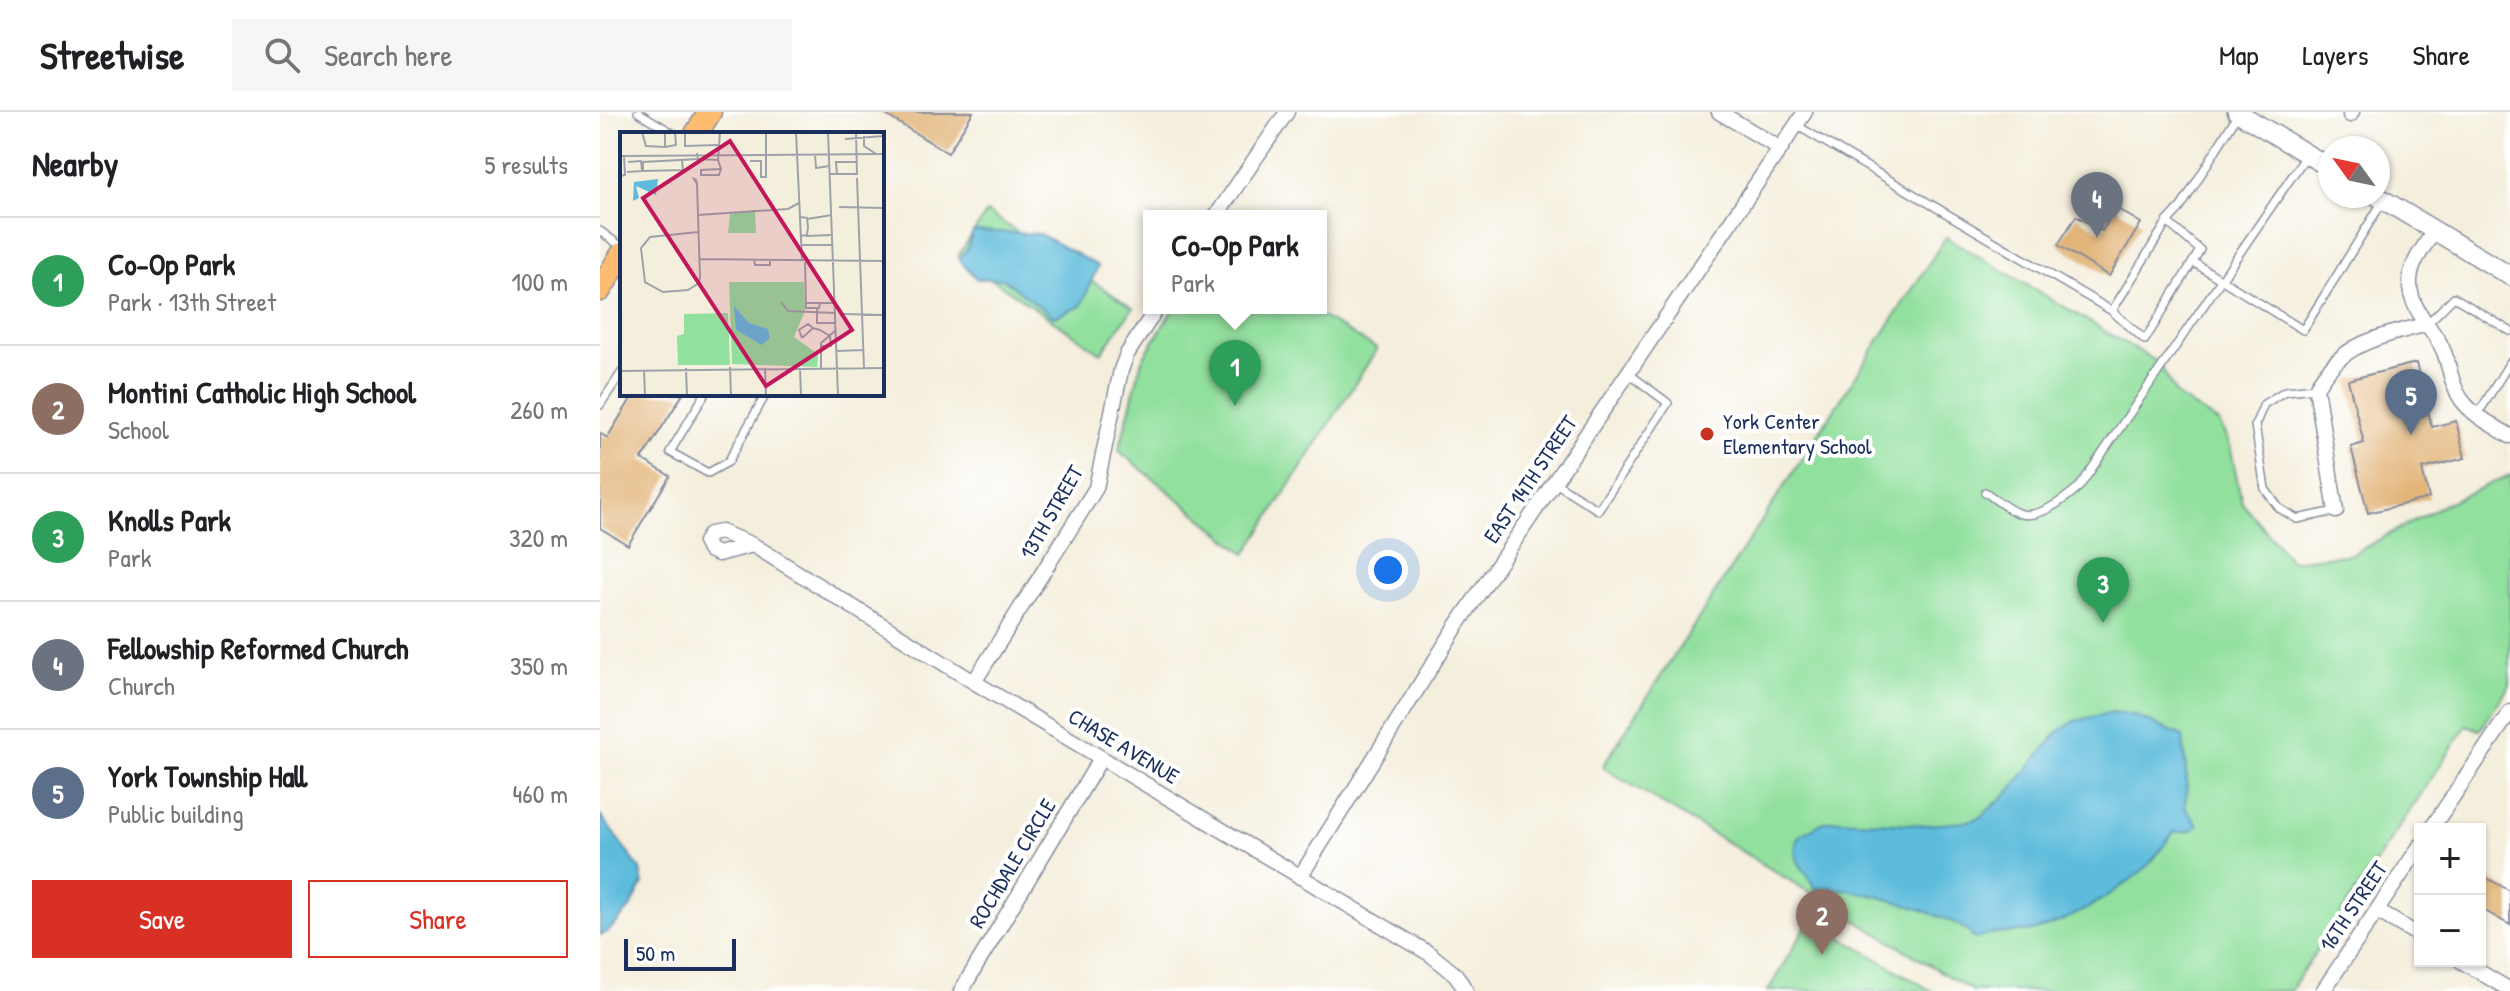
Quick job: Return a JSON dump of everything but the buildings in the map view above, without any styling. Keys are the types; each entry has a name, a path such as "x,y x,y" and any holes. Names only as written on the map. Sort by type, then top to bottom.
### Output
{"main road":[{"path":"697,132 710,112"},
{"path":"600,290 620,257"}],"street":[{"path":"1220,210 1287,112"},
{"path":"1719,112 1781,149"},
{"name":"EAST 14TH STREET","path":"1300,877 1456,627 1805,112"},
{"path":"2238,113 2318,161"},
{"path":"2390,204 2510,276"},
{"path":"2434,231 2414,264 2410,285 2418,313 2443,350 2461,399 2477,416 2510,436"},
{"name":"13TH STREET","path":"974,682 1096,488 1121,370 1127,354 1153,314"},
{"path":"2336,511 2316,388 2324,373 2359,344 2427,324"},
{"name":"CHASE AVENUE","path":"753,545 974,682 1430,954 1456,975 1466,991"},
{"path":"2435,823 2510,712"},
{"name":"ROCHDALE CIRCLE","path":"961,991 1101,758"},
{"name":"16TH STREET","path":"2323,991 2414,855"},
{"path":"2377,911 2414,933"},
{"path":"2471,967 2510,990"}],"lane":[{"path":"638,112 671,132"},
{"path":"2112,311 2238,113"},
{"path":"1796,125 2112,311 2145,340 2200,250 2167,222"},
{"path":"1985,492 2015,513 2026,516 2039,513 2080,486 2308,155"},
{"path":"2193,262 2303,330 2374,208"},
{"path":"600,231 620,246"},
{"path":"2427,324 2454,297 2510,331"},
{"path":"2477,416 2510,362"},
{"path":"1554,482 1598,510 1668,403 1628,373"},
{"path":"600,405 620,375"},
{"path":"2316,388 2285,391 2264,404 2255,425 2265,489 2279,508 2297,519 2336,511"},
{"path":"704,396 670,452 708,473 728,462 765,396"}],"green space":[{"path":"987,212 1133,308 1101,353 958,256"},
{"path":"1946,237 2159,363 2177,396 2219,423 2230,445 2242,503 2291,561 2353,554 2445,504 2510,475 2510,685 2480,730 2467,725 2290,991 1973,991 1602,767"},
{"path":"1170,314 1317,314 1377,349 1246,554 1119,451 1142,360"},
{"path":"1810,919 1932,991 1768,991"}],"water":[{"path":"973,231 1040,234 1098,266 1081,306 1054,317 1003,279 977,279 959,260 968,248"},
{"path":"2113,712 2133,715 2183,736 2187,782 2185,807 2198,826 2188,832 2174,832 2143,870 2106,897 2064,920 2036,930 1976,939 1956,924 1917,908 1868,894 1815,889 1797,858 1795,852 1799,836 1824,822 1838,820 1927,825 1965,822 1980,817 2010,791 2058,732 2075,721"},
{"path":"600,815 640,869 643,884 631,907 608,932 600,935"}],"place":[{"name":"Fellowship Reformed Church","path":"2097,238"},
{"name":"Co-Op Park","path":"1235,406"},
{"name":"York Center Elementary School","path":"1707,434"},
{"name":"York Township Hall","path":"2411,435"},
{"name":"Knolls Park","path":"2103,623"},
{"name":"Montini Catholic High School","path":"1822,955"}]}
